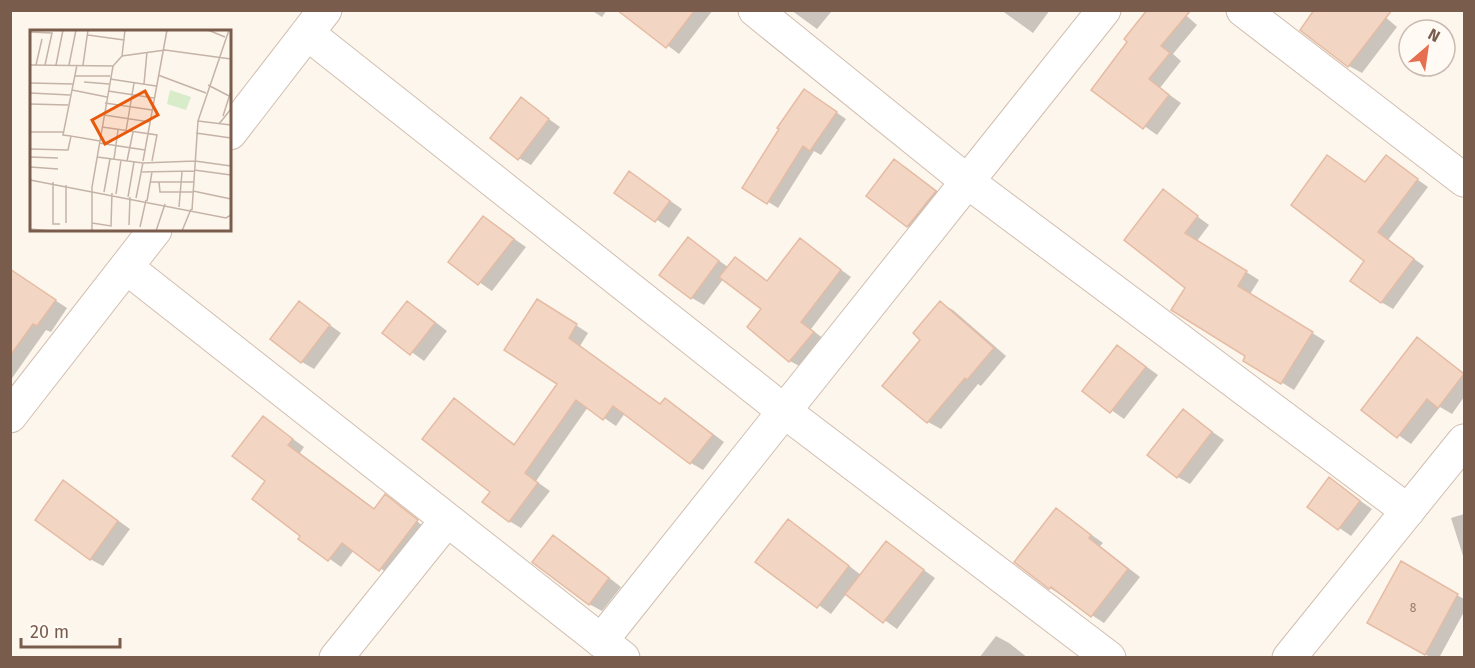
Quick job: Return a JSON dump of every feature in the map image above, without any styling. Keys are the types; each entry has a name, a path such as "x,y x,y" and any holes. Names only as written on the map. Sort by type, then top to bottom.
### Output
{"street":[{"path":"755,10 968,182 1408,511"},
{"path":"126,267 612,649 784,411 1104,10"},
{"path":"1243,10 1464,180"},
{"path":"231,132 316,22 784,411 1109,657"},
{"path":"10,416 154,231"},
{"path":"1289,657 1464,441"},
{"path":"336,657 447,520"}],"building":[{"path":"617,10 695,10 666,48"},
{"path":"1147,10 1191,10 1161,46 1170,53 1149,79 1169,95 1143,129 1091,90 1127,42 1124,39"},
{"path":"1314,10 1392,10 1348,67 1300,30"},
{"path":"804,89 837,112 810,151 803,146 767,204 742,188 779,129 777,128"},
{"path":"521,97 549,119 518,160 490,138"},
{"path":"1327,155 1365,182 1386,155 1418,179 1378,232 1414,259 1381,303 1350,281 1364,261 1291,205"},
{"path":"894,159 936,191 907,227 866,196"},
{"path":"629,171 670,201 655,222 614,193"},
{"path":"1163,189 1198,216 1185,233 1247,271 1238,286 1313,332 1281,384 1243,361 1245,356 1171,310 1185,288 1124,240"},
{"path":"483,216 514,239 478,285 448,262"},
{"path":"688,237 719,261 691,299 659,275"},
{"path":"800,238 841,270 801,322 814,332 789,362 747,327 761,309 719,277 735,257 767,281"},
{"path":"10,269 56,300 37,326 33,324 10,356"},
{"path":"537,299 577,324 569,338 660,404 665,398 713,435 690,464 613,406 603,420 576,400 525,473 538,483 509,522 482,502 490,492 422,439 454,398 514,445 557,384 504,350"},
{"path":"299,301 330,325 301,363 270,339"},
{"path":"407,301 435,323 410,355 382,333"},
{"path":"940,301 994,348 927,423 882,386 920,340 913,333"},
{"path":"1417,337 1464,374 1438,408 1427,399 1397,438 1361,410"},
{"path":"1117,345 1146,367 1110,413 1082,391"},
{"path":"1183,409 1212,432 1177,478 1147,455"},
{"path":"263,416 293,439 288,445 374,509 385,494 418,520 379,571 342,543 328,561 298,539 300,536 252,499 265,481 232,456"},
{"path":"1329,477 1360,501 1338,530 1307,507"},
{"path":"63,480 118,521 90,560 35,520"},
{"path":"1056,508 1091,535 1089,538 1128,569 1091,617 1014,562"},
{"path":"788,519 849,566 817,608 755,562"},
{"path":"553,535 609,578 589,605 532,562"},
{"path":"886,541 924,570 883,623 845,594"},
{"path":"1401,561 1458,594 1425,655 1367,623"}]}
